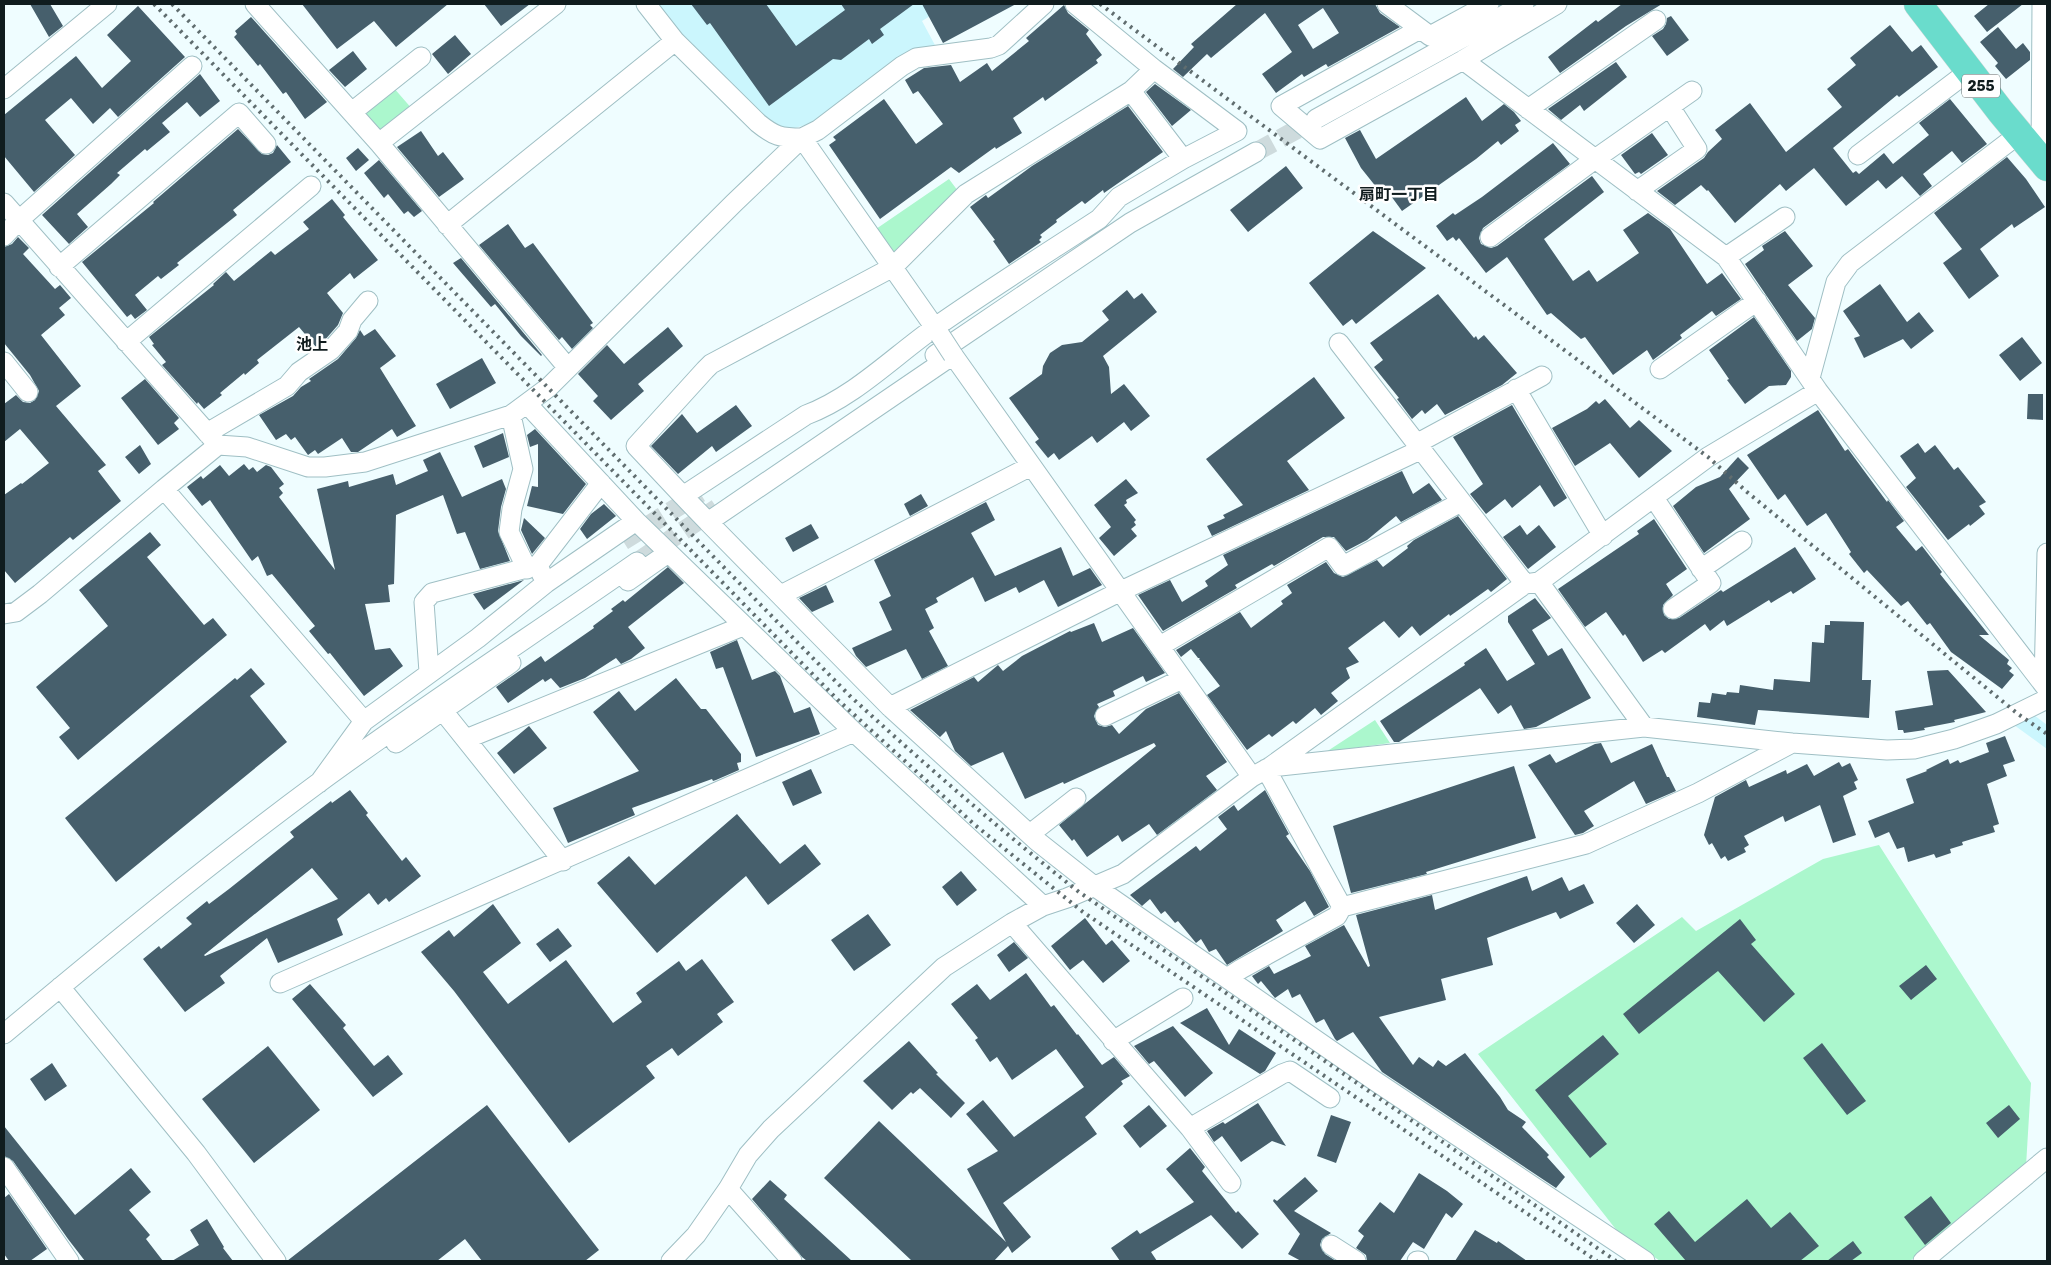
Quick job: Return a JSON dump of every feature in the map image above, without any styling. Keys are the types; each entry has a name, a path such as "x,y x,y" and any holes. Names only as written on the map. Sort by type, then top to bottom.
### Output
{"highway":[{"name":"255","path":"1918,4 1969,72 2044,163"}],"street":[{"path":"4,89 107,4"},
{"path":"255,4 380,143 568,368"},
{"path":"380,143 556,4"},
{"path":"646,4 675,41 758,123 772,134 784,138 802,138"},
{"path":"4,203 213,439 247,447 308,467 365,462 512,415 528,405 802,138 818,130 916,58 991,48 999,45 1044,4"},
{"path":"707,488 937,332 1099,219 1119,197 1183,159 1237,131 1154,68 1075,4"},
{"path":"1387,4 1430,36 1489,4"},
{"path":"1316,119 1524,4"},
{"path":"1420,29 1281,106 1320,139 1463,60 1558,4"},
{"path":"2042,4 2044,163"},
{"path":"1528,109 1656,20"},
{"path":"447,225 675,41"},
{"path":"352,112 421,57"},
{"path":"1463,60 1726,257 1814,385 2046,691"},
{"path":"4,236 18,221 192,66"},
{"path":"1154,68 1131,91 966,194 893,267 711,364 636,446 682,496 713,515 781,595 890,707 1030,834 1094,886 1375,1081 1646,1261"},
{"path":"1858,155 1969,72"},
{"path":"1131,91 1183,159"},
{"path":"1490,237 1595,159 1692,91"},
{"path":"1637,191 1697,149 1670,106"},
{"path":"59,267 239,112 266,144"},
{"path":"671,1261 696,1235 728,1189 748,1155 771,1129 944,967 1012,923 1043,906 1067,898 1122,874 1263,771 1532,583 1603,536 1708,457 1814,385 1836,282 1850,263 2020,134"},
{"path":"802,138 1182,679 1263,771 1342,907"},
{"path":"713,515 962,336 1130,223 1256,152"},
{"path":"126,342 311,186"},
{"path":"1726,257 1785,217"},
{"path":"4,614 16,612 40,594 164,490 213,439 287,386 299,372 331,350 348,332 352,320 368,301"},
{"path":"1660,369 1757,301"},
{"path":"1339,343 1461,502 1532,583 1644,727"},
{"path":"713,515 953,355"},
{"path":"4,362 28,392"},
{"path":"890,707 1122,591 1418,447 1516,389 1542,376"},
{"path":"1516,389 1603,536"},
{"path":"528,405 636,521 743,626 854,732 1043,906"},
{"path":"682,496 806,415 821,409"},
{"path":"512,415 523,470 512,509 509,532 532,567 546,583"},
{"path":"781,595 1031,466"},
{"path":"429,672 424,602 432,593 532,567 601,483"},
{"path":"164,490 364,721"},
{"path":"1654,498 1711,582 1673,609"},
{"path":"1160,646 1329,547 1343,566 1461,502"},
{"path":"319,783 364,721 546,583 636,521"},
{"path":"504,616 623,541"},
{"path":"1701,569 1742,541"},
{"path":"319,783 351,774 668,553"},
{"path":"2046,691 2047,554"},
{"path":"4,1034 170,896 319,783 459,682 637,562"},
{"path":"466,739 743,626"},
{"path":"1105,716 1182,679"},
{"path":"1263,771 1644,727 1792,743 1887,750 1914,749 1954,739 1996,724 2046,691"},
{"path":"443,711 563,861"},
{"path":"280,983 563,861 854,732"},
{"path":"1342,907 1586,844 1698,793 1792,743"},
{"path":"1030,834 1076,798"},
{"path":"1227,978 1338,916 1342,907"},
{"path":"1012,923 1190,1128 1231,1183"},
{"path":"60,987 196,1153 276,1261"},
{"path":"1113,1041 1182,998"},
{"path":"1190,1128 1290,1071 1330,1098"},
{"path":"1924,1261 2047,1158"},
{"path":"4,1167 69,1261"},
{"path":"728,1189 792,1261"},
{"path":"1331,1245 1356,1261"}],"shaded area":[{"path":"658,4 950,4 922,21 936,47 815,122 795,128 780,127 770,123 692,47"},
{"path":"2034,715 2047,725 2047,749 2014,725"}],"green space":[{"path":"393,87 413,110 384,131 378,129 363,112"},
{"path":"949,179 958,191 894,256 876,229"},
{"path":"1375,720 1390,743 1326,752"},
{"path":"1879,845 2031,1083 2026,1166 1910,1261 1660,1261 1618,1232 1478,1054 1682,917 1696,931 1823,859"}],"building":[{"path":"30,4 50,4 63,26 49,37"},
{"path":"302,4 448,4 396,47 374,21 337,49"},
{"path":"484,4 530,4 501,26"},
{"path":"691,4 766,4 796,46 845,10 841,4 914,4 880,29 884,35 872,44 869,39 841,60 833,59 769,106 710,23 707,25"},
{"path":"922,4 1016,4 943,43"},
{"path":"1237,4 1375,4 1380,13 1400,27 1328,67 1326,64 1304,77 1302,74 1276,93 1262,74 1292,52 1265,13 1211,58 1207,54 1183,77 1173,69 1194,47 1191,44","holes":["1323,8 1339,33 1313,49 1298,25"]},
{"path":"1622,4 1662,4 1626,26 1560,73 1548,57 1596,20 1598,22"},
{"path":"1989,4 2023,4 1987,32 1974,16"},
{"path":"1064,5 1068,13 1089,30 1086,34 1102,55 1096,60 1098,63 1045,101 1043,97 1013,118 1022,133 996,149 995,147 959,173 951,167 880,219 829,145 836,140 833,137 884,99 916,144 943,124 918,91 913,94 905,80 924,68 951,65 960,82 987,63 992,71 1029,41 1026,38"},
{"path":"138,6 185,57 118,117 110,108 93,124 71,98 45,120 75,155 34,192 4,156 4,115 76,56 102,88 131,61 107,35"},
{"path":"1671,16 1689,40 1667,56 1652,36 1663,29 1667,18"},
{"path":"251,17 327,102 305,119 286,92 283,94 260,64 258,66 234,37 237,34 235,31"},
{"path":"1890,25 1912,52 1921,45 1938,67 1899,97 1897,95 1833,148 1853,173 1856,171 1859,174 1884,153 1893,164 1929,135 1919,123 1950,99 1987,144 1962,163 1952,151 1923,174 1932,186 1920,196 1902,176 1886,189 1878,180 1846,206 1814,168 1786,191 1780,184 1735,223 1708,190 1701,185 1675,205 1657,191 1704,158 1722,139 1715,130 1750,103 1786,152 1842,107 1827,89 1856,65 1850,58"},
{"path":"1998,27 2016,49 2023,43 2030,52 2030,60 2006,79 1995,66 1998,63 1980,42"},
{"path":"455,35 471,54 448,74 432,54"},
{"path":"353,51 367,69 345,87 329,70"},
{"path":"1616,62 1627,77 1584,111 1580,105 1561,120 1548,109"},
{"path":"200,74 220,101 200,117 187,102 162,123 170,132 147,151 145,149 117,173 120,175 77,214 88,227 69,244 42,215"},
{"path":"1155,84 1191,110 1172,126 1146,92"},
{"path":"1466,97 1482,121 1504,104 1521,121 1515,125 1519,131 1501,145 1498,141 1476,159 1402,211 1383,185 1377,188 1361,168 1345,138 1360,130 1376,159"},
{"path":"1128,106 1163,152 1104,193 1103,190 1085,204 1082,201 1056,220 1057,222 1040,235 1042,237 1039,240 1041,242 1009,264 993,241 995,240 970,207 986,195 988,198 1032,166"},
{"path":"238,129 262,154 268,155 273,153 277,145 291,162 233,210 237,215 177,263 179,265 161,279 158,276 135,295 147,310 135,319 131,314 127,317 82,262 154,203"},
{"path":"421,131 438,156 443,152 464,179 439,197 397,147"},
{"path":"1652,133 1668,155 1641,174 1639,172 1635,174 1621,155"},
{"path":"1553,143 1570,164 1483,228 1479,238 1481,244 1491,248 1497,246 1592,176 1604,192 1544,239 1573,281 1589,270 1597,282 1639,253 1623,230 1648,213 1670,229 1707,284 1722,273 1741,299 1716,316 1712,311 1680,335 1682,338 1653,360 1647,350 1613,375 1585,337 1581,339 1551,313 1547,315 1507,257 1486,273 1459,238 1456,241 1453,237 1447,241 1436,226 1453,213 1455,215 1482,197"},
{"path":"358,148 369,160 356,171 346,158"},
{"path":"2007,157 2026,179 2045,207 2014,228 2012,224 1980,249 1999,276 1969,299 1943,263 1962,249 1934,213"},
{"path":"379,160 422,211 414,217 408,211 404,214 388,194 384,198 364,173"},
{"path":"1286,166 1303,188 1248,232 1230,210"},
{"path":"332,199 345,215 343,217 378,260 354,279 350,273 327,293 343,313 338,325 324,341 316,347 299,327 257,360 259,363 220,393 222,395 204,409 198,402 197,404 162,365 166,362 152,345 154,344 149,337 214,285 226,272 234,281 271,251 275,255 309,229 303,222"},
{"path":"508,224 525,248 533,243 593,323 590,325 593,328 572,349 562,337 559,340 479,245"},
{"path":"1373,231 1426,268 1356,324 1352,319 1343,326 1309,283"},
{"path":"1785,231 1813,266 1788,285 1815,318 1812,329 1797,341 1745,264 1764,250 1762,246"},
{"path":"18,237 29,248 23,254 55,289 60,285 71,298 59,308 65,315 41,335 81,386 56,406 106,465 98,471 121,501 73,540 70,537 15,583 4,570 4,495 49,463 20,429 4,442 4,404 16,395 23,402 30,403 35,400 39,391 30,375 4,343 4,247 12,244"},
{"path":"461,258 541,356 521,336 495,304 491,307 453,263"},
{"path":"1880,284 1907,322 1919,312 1934,331 1911,349 1903,339 1864,358 1854,338 1860,336 1843,311"},
{"path":"1127,290 1134,299 1142,293 1157,312 1103,356 1109,367 1111,394 1124,384 1150,416 1131,431 1124,422 1097,443 1092,436 1059,460 1054,453 1048,458 1035,442 1039,439 1009,398 1042,374 1043,366 1050,353 1062,345 1082,342 1109,320 1102,311"},
{"path":"1438,294 1474,338 1476,336 1478,340 1484,335 1517,373 1502,385 1445,415 1437,404 1425,414 1422,410 1412,419 1397,399 1399,398 1374,367 1383,360 1370,343"},
{"path":"1754,317 1791,371 1791,377 1786,385 1769,386 1745,404 1727,380 1729,379 1709,350"},
{"path":"668,327 683,346 638,384 644,391 611,420 593,401 598,396 578,374 607,345 624,364"},
{"path":"375,329 396,356 380,368 416,426 397,437 392,429 358,452 351,452 342,438 318,454 315,450 308,455 295,437 291,440 286,434 276,440 259,415 293,396 301,387 311,381 309,379 338,359 356,338 360,330 364,336"},
{"path":"2022,337 2042,363 2020,381 1999,355"},
{"path":"482,358 496,383 450,409 436,384"},
{"path":"1314,377 1345,418 1287,461 1309,490 1212,536 1207,526 1225,518 1223,515 1243,505 1206,459"},
{"path":"145,379 179,418 174,423 179,429 158,445 121,398"},
{"path":"2028,394 2043,394 2043,420 2027,419"},
{"path":"1605,399 1630,428 1639,420 1672,451 1639,478 1610,443 1575,466 1552,428 1587,409 1596,401 1599,404"},
{"path":"736,405 752,426 716,452 712,446 678,474 651,446 682,414 697,433"},
{"path":"1512,405 1567,498 1554,507 1540,485 1512,508 1505,499 1486,514 1470,494 1483,484 1453,437"},
{"path":"1818,410 1845,451 1848,449 1887,502 1888,500 1904,521 1896,527 1916,551 1922,546 1942,572 1940,574 1989,635 1979,635 2009,660 2007,664 2012,668 2009,671 2014,675 2002,689 1951,652 1930,623 1927,625 1908,601 1901,606 1867,570 1864,573 1849,554 1851,552 1826,513 1807,526 1785,494 1778,500 1747,455"},
{"path":"535,429 586,484 563,514 527,506 532,486 538,487 538,444 530,447 527,435"},
{"path":"503,433 509,457 483,468 474,446"},
{"path":"1918,443 1925,453 1935,445 1954,470 1958,467 1986,502 1979,506 1985,514 1948,540 1906,487 1916,478 1900,456"},
{"path":"140,445 151,464 139,474 125,457"},
{"path":"440,452 462,497 502,479 506,489 501,507 498,531 510,561 480,569 465,532 457,534 443,495 396,515 394,584 388,585 390,602 365,604 375,650 390,648 403,666 364,696 330,653 328,654 309,631 315,626 272,574 267,576 258,556 252,561 210,500 202,506 187,487 201,476 203,479 220,465 229,476 244,464 249,470 253,467 257,472 266,465 271,467 284,484 279,488 283,493 279,497 335,570 317,489 348,481 349,487 393,474 396,485 428,471 423,460"},
{"path":"1738,457 1749,468 1729,489 1750,519 1704,553 1673,506 1696,487 1720,477"},
{"path":"1402,471 1413,494 1429,483 1442,500 1401,522 1396,516 1367,540 1346,551 1334,537 1323,537 1274,566 1272,564 1235,585 1237,588 1163,631 1138,595 1170,580 1182,602 1208,586 1205,581 1228,565 1223,555"},
{"path":"1126,479 1138,493 1126,500 1127,503 1124,505 1136,520 1134,522 1136,525 1131,529 1137,536 1114,556 1099,538 1111,527 1094,505"},
{"path":"921,494 928,506 910,516 904,504"},
{"path":"986,502 995,520 971,533 995,576 1061,547 1073,576 1090,568 1102,585 1058,607 1044,580 1019,593 1016,587 985,602 973,577 936,598 938,602 925,609 934,628 929,631 948,666 922,679 906,649 866,667 856,656 852,648 892,630 879,602 891,596 874,560"},
{"path":"604,504 616,516 587,539 580,529 591,514"},
{"path":"1458,516 1507,579 1491,592 1488,589 1450,616 1449,614 1420,636 1412,626 1399,638 1384,621 1348,648 1359,662 1346,668 1350,678 1331,693 1338,701 1321,715 1315,708 1296,724 1293,721 1272,737 1269,734 1247,750 1207,695 1220,686 1200,658 1191,649 1181,657 1176,650 1240,612 1251,628 1283,604 1281,601 1292,593 1287,585 1326,562 1334,573 1343,577 1377,560 1383,567 1408,548 1407,546 1414,540"},
{"path":"524,518 545,538 532,554 521,530"},
{"path":"1654,519 1687,569 1666,584 1673,595 1663,605 1664,615 1669,619 1679,618 1721,590 1723,592 1795,547 1816,579 1793,594 1791,591 1771,603 1769,600 1727,626 1724,620 1710,631 1705,624 1665,653 1662,650 1643,662 1625,634 1623,636 1606,612 1585,627 1558,589 1639,534 1637,531"},
{"path":"811,524 819,538 793,552 785,538"},
{"path":"1520,525 1527,535 1539,525 1556,547 1528,569 1503,537"},
{"path":"150,532 161,545 147,557 204,625 213,618 227,635 78,760 59,737 70,728 36,687 108,626 79,590"},
{"path":"668,567 684,583 628,627 645,648 621,664 616,658 585,678 560,688 551,678 545,682 543,679 508,703 496,687 541,656 545,662 594,628 593,626 613,611 611,609 623,600 625,602"},
{"path":"524,580 484,610 473,594"},
{"path":"826,585 834,602 812,612 799,598"},
{"path":"1535,598 1551,618 1532,630 1548,656 1562,648 1591,698 1536,727 1524,729 1511,705 1498,714 1480,688 1399,742 1394,742 1380,721 1465,665 1464,663 1486,648 1507,681 1535,664 1508,622 1508,616"},
{"path":"1830,621 1864,622 1862,680 1871,680 1869,718 1758,710 1755,725 1697,717 1699,702 1710,703 1712,693 1726,695 1727,692 1739,693 1740,685 1773,690 1774,679 1810,682 1812,642 1824,643 1825,625 1830,625"},
{"path":"1094,623 1102,642 1133,628 1165,673 1146,682 1143,676 1113,691 1115,696 1097,704 1099,707 1094,716 1098,725 1105,727 1112,725 1119,734 1146,709 1179,693 1227,762 1206,776 1217,790 1157,835 1149,824 1122,842 1118,835 1087,857 1074,839 1072,841 1059,825 1156,746 1154,743 1064,784 1063,782 1025,799 1003,752 971,766 955,751 946,731 940,737 910,710 974,677 978,682 998,665 1003,671 1022,656 1070,631"},
{"path":"737,640 752,680 775,671 780,676 794,713 810,707 820,734 756,757 723,667 716,669 710,652"},
{"path":"251,668 265,684 250,696 287,742 116,882 65,818 235,678 237,680"},
{"path":"1948,670 1986,712 1954,720 1955,722 1924,728 1925,730 1904,733 1903,730 1898,730 1895,711 1933,705 1927,671"},
{"path":"676,678 701,709 706,709 741,754 741,762 737,763 739,770 716,780 713,781 712,779 632,808 635,815 568,843 553,808 639,771 593,712 619,691 635,711"},
{"path":"529,726 547,748 514,774 497,753"},
{"path":"2005,736 2015,761 2003,765 2007,776 1987,784 1999,824 1993,826 1995,832 1962,842 1963,845 1950,849 1951,853 1936,858 1934,854 1908,862 1904,847 1897,849 1889,832 1875,838 1868,821 1914,803 1906,779 1927,771 1948,759 1950,764 1958,760 1960,763 1989,752 1986,743"},
{"path":"1601,743 1611,763 1652,744 1667,777 1669,777 1676,791 1646,804 1634,781 1584,811 1594,826 1583,833 1575,835 1528,765 1550,754 1556,763 1595,744"},
{"path":"1839,762 1842,767 1850,763 1858,780 1854,782 1857,789 1843,796 1856,835 1833,843 1820,805 1785,822 1783,816 1744,836 1749,845 1744,848 1746,852 1728,861 1725,856 1721,859 1712,843 1709,845 1704,835 1715,797 1746,780 1749,787 1786,770 1787,774 1807,764 1814,776"},
{"path":"1514,766 1536,838 1426,872 1427,874 1351,893 1333,826"},
{"path":"811,769 822,793 793,806 782,782"},
{"path":"350,790 368,813 366,815 402,861 406,857 421,876 389,902 386,898 378,905 369,893 337,919 343,935 278,963 267,938 220,976 225,983 185,1012 143,959 159,946 161,949 192,924 186,918 207,901 209,904 294,837 290,832 331,801 332,803","holes":["312,868 338,899 205,956 204,955"]},
{"path":"1265,790 1289,834 1286,836 1310,871 1329,907 1314,916 1305,901 1276,920 1283,931 1227,965 1216,949 1209,952 1201,939 1196,943 1178,921 1175,923 1165,911 1161,914 1150,899 1142,906 1130,895 1196,846 1200,851 1227,829 1218,817 1234,805 1238,811"},
{"path":"737,814 780,864 805,844 821,864 768,905 746,876 657,953 597,883 629,856 655,885"},
{"path":"961,871 977,890 957,906 942,887"},
{"path":"1527,876 1532,891 1562,877 1569,891 1584,884 1594,903 1560,919 1556,912 1487,938 1493,965 1441,979 1446,1000 1379,1017 1413,1065 1419,1057 1433,1067 1438,1060 1446,1066 1465,1053 1508,1110 1526,1122 1522,1127 1549,1155 1547,1157 1565,1177 1556,1188 1382,1072 1353,1032 1337,1041 1324,1019 1316,1023 1300,994 1292,998 1288,989 1275,998 1261,981 1258,984 1252,976 1269,966 1274,974 1311,956 1305,946 1344,925 1368,967 1370,966 1356,915 1432,895 1435,910"},
{"path":"493,904 521,943 483,972 508,1004 566,960 613,1023 642,1002 636,993 679,961 686,971 702,959 734,1002 717,1014 723,1022 678,1056 672,1048 646,1066 655,1078 569,1143 454,991 421,952 449,930 454,937"},
{"path":"1637,904 1655,925 1634,943 1616,923"},
{"path":"868,914 891,945 854,971 831,940"},
{"path":"1085,918 1106,945 1112,940 1130,961 1103,983 1083,960 1070,970 1051,946"},
{"path":"1740,919 1756,940 1751,944 1795,994 1764,1022 1718,971 1639,1034 1623,1014"},
{"path":"558,928 572,946 550,962 536,944"},
{"path":"1014,942 1028,958 1009,972 997,955"},
{"path":"1926,965 1937,979 1911,1000 1899,986"},
{"path":"1026,973 1051,1007 1054,1005 1102,1065 1114,1057 1130,1076 1121,1081 1123,1084 1085,1117 1097,1134 1003,1203 1031,1237 1012,1253 1008,1246 994,1261 912,1261 824,1178 879,1121 1006,1242 967,1169 998,1151 966,1114 983,1100 1014,1137 1084,1087 1056,1049 1012,1080 997,1057 990,1062 975,1040 978,1038 951,1004 977,984 990,1000"},
{"path":"310,984 346,1025 343,1028 374,1066 388,1055 403,1074 373,1097 292,999"},
{"path":"1207,1008 1229,1045 1239,1029 1276,1053 1265,1071 1260,1074 1180,1023"},
{"path":"1173,1026 1213,1073 1185,1097 1154,1061 1149,1064 1134,1046"},
{"path":"1603,1035 1619,1054 1568,1096 1607,1144 1590,1158 1535,1090"},
{"path":"909,1041 938,1073 936,1074 965,1103 951,1118 920,1088 913,1094 911,1092 892,1110 863,1081"},
{"path":"1822,1043 1866,1101 1847,1115 1803,1058"},
{"path":"268,1046 320,1110 254,1163 202,1099"},
{"path":"52,1063 67,1086 45,1101 30,1079"},
{"path":"1258,1103 1286,1146 1272,1141 1241,1162 1222,1136 1214,1142 1207,1131 1223,1122 1225,1124"},
{"path":"487,1105 599,1250 585,1261 482,1261 465,1239 437,1261 287,1261"},
{"path":"1149,1105 1167,1126 1140,1148 1123,1126"},
{"path":"2009,1105 2020,1119 1998,1138 1986,1123"},
{"path":"1331,1115 1351,1122 1336,1163 1317,1156"},
{"path":"4,1126 75,1215 131,1168 151,1192 129,1210 150,1235 146,1239 163,1261 85,1261 13,1161 4,1156"},
{"path":"1190,1148 1205,1167 1202,1171 1236,1213 1238,1211 1259,1234 1242,1249 1211,1215 1151,1252 1157,1261 1120,1261 1111,1248 1137,1230 1140,1234 1194,1202 1166,1169"},
{"path":"1419,1173 1463,1204 1452,1218 1446,1213 1424,1249 1413,1242 1400,1261 1367,1261 1366,1255 1356,1248 1364,1236 1358,1231 1380,1202 1394,1213"},
{"path":"1305,1177 1318,1191 1294,1211 1331,1233 1322,1239 1320,1245 1325,1254 1336,1261 1301,1261 1288,1254 1300,1234 1273,1201 1274,1199 1277,1201"},
{"path":"770,1180 787,1195 784,1199 852,1261 807,1261 802,1257 752,1199"},
{"path":"9,1194 47,1249 30,1261 9,1261 4,1254 4,1198"},
{"path":"1931,1196 1951,1223 1925,1245 1904,1217"},
{"path":"1747,1199 1771,1228 1790,1212 1819,1246 1800,1261 1686,1261 1654,1224 1669,1211 1695,1242"},
{"path":"207,1219 223,1248 233,1261 172,1261 199,1245 190,1230"},
{"path":"1475,1230 1497,1243 1498,1241 1527,1261 1455,1261"},
{"path":"1853,1241 1862,1253 1851,1261 1827,1261"}],"tunnel":[{"path":"1256,152 1316,119"},
{"path":"623,541 700,493"},
{"path":"637,562 717,508"}],"railway":[{"path":"154,4 838,700 975,825 1083,912 1597,1261"},
{"path":"172,4 850,696 934,772 1079,892 1616,1261"},
{"path":"1100,4 1708,457 1747,492 2018,714 2047,734"}],"district":[{"name":"扇町一丁目","path":"1399,194"},
{"name":"池上","path":"312,344"}]}
